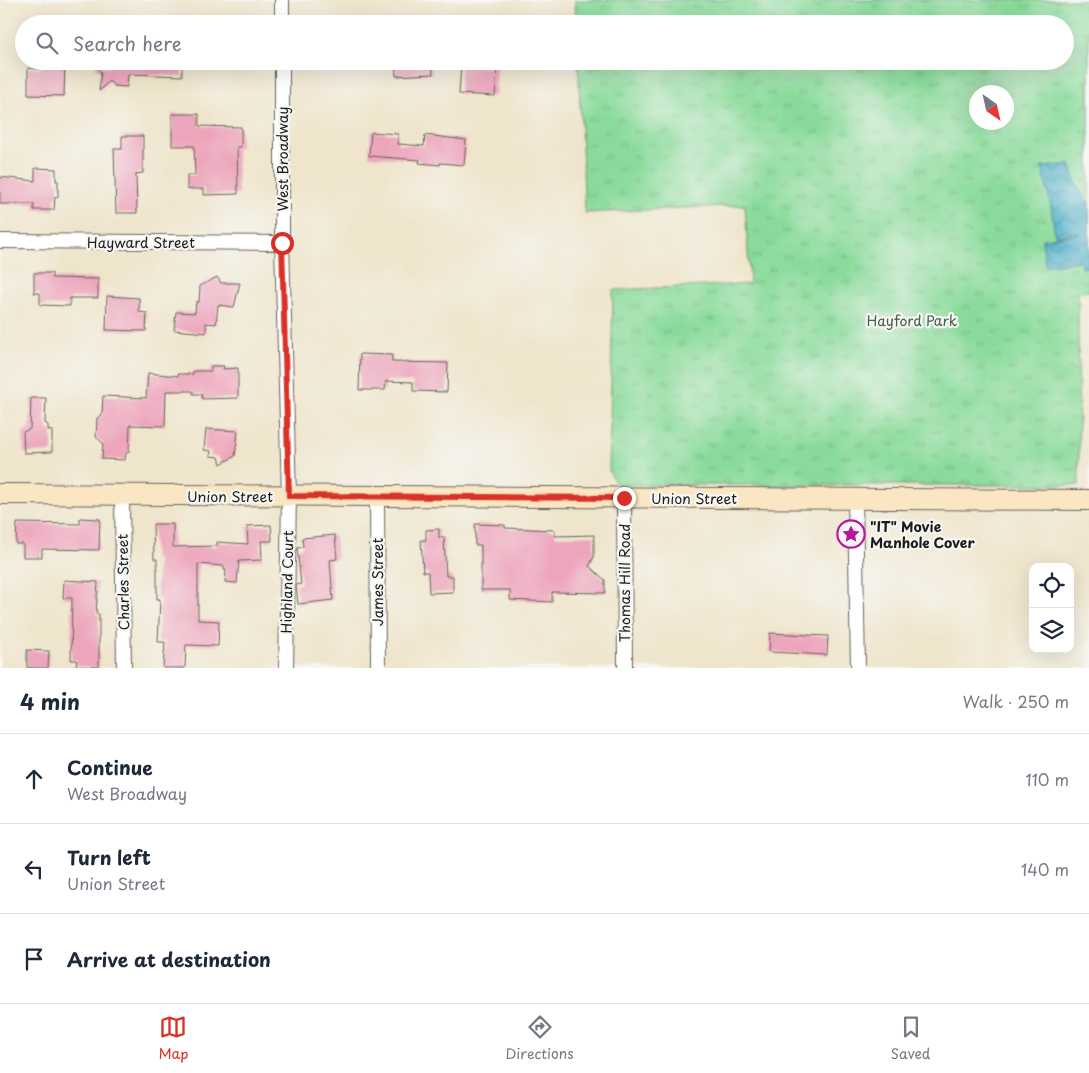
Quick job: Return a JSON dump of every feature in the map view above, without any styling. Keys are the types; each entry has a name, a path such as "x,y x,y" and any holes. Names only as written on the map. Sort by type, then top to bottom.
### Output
{"main road":[{"name":"Union Street","path":"0,494 1089,500"}],"street":[{"path":"282,0 282,15"},
{"name":"West Broadway","path":"282,70 282,243 289,496"},
{"name":"Hayward Street","path":"0,241 282,243"},
{"name":"Charles Street","path":"122,495 124,668"},
{"name":"Highland Court","path":"286,668 289,496"},
{"name":"James Street","path":"377,496 378,668"},
{"name":"Thomas Hill Road","path":"624,498 625,668"},
{"path":"855,499 858,668"}],"green space":[{"name":"Hayford Park","path":"575,0 1089,0 1089,291 1078,293 1079,485 620,485 615,482 609,471 613,290 750,284 745,205 585,213 578,70 1074,70 1074,15 576,15"}],"water":[{"path":"1070,164 1075,181 1087,202 1089,202 1089,267 1081,268 1080,261 1045,266 1042,239 1080,234 1055,236 1042,167"}],"building":[{"path":"28,70 65,70 64,96 28,95"},
{"path":"99,70 182,70 182,76 128,74 127,87 114,86 109,81 99,91 101,72"},
{"path":"396,70 433,70 433,74 396,76"},
{"path":"461,70 497,70 495,96 459,94"},
{"path":"172,114 199,114 199,126 241,127 241,147 237,147 238,194 204,195 204,189 187,189 187,175 195,175 194,146 172,146"},
{"path":"371,132 398,134 398,144 424,146 425,135 466,140 464,165 440,163 440,165 419,163 420,160 369,156"},
{"path":"122,136 143,136 143,173 136,174 137,213 116,213 114,149 122,149"},
{"path":"35,168 56,169 58,197 55,197 54,210 34,210 34,204 0,204 0,177 35,181"},
{"path":"34,273 52,273 52,278 98,279 98,298 70,298 70,306 40,305 40,293 34,293"},
{"path":"217,277 221,283 240,283 234,307 218,305 216,324 206,323 206,333 174,330 176,312 195,313 196,302 199,302 200,286"},
{"path":"107,296 139,298 139,312 147,313 146,331 106,330"},
{"path":"360,354 392,355 392,362 448,363 447,392 413,391 413,382 386,381 385,390 359,390"},
{"path":"211,366 224,366 223,369 238,368 238,398 202,399 202,394 193,394 193,391 166,391 165,426 130,425 129,452 126,453 125,460 102,459 103,443 96,437 97,418 102,415 103,396 146,398 148,373 178,376 178,374 193,374 193,371 211,371"},
{"path":"31,398 46,398 45,423 48,425 48,430 52,431 52,452 24,453 23,432 30,429"},
{"path":"206,429 238,431 235,456 221,464 219,457 210,456 211,451 204,450"},
{"path":"80,518 100,519 99,550 42,549 42,557 23,557 23,544 16,544 17,523 80,524"},
{"path":"153,524 173,524 173,547 217,546 217,542 248,544 247,526 271,525 272,541 261,541 262,560 239,561 237,583 225,582 226,570 224,570 224,566 198,564 198,620 219,621 218,646 186,645 185,668 163,668 165,642 158,642 160,599 157,599 157,559 154,559"},
{"path":"475,524 505,525 505,528 555,530 555,536 594,535 594,557 589,566 605,580 605,593 552,592 552,602 510,600 510,590 481,590 481,545 475,545"},
{"path":"439,529 439,538 444,537 446,576 453,576 453,592 429,593 428,572 423,572 421,540 426,540 426,530"},
{"path":"335,535 337,559 330,560 333,600 298,604 296,585 301,584 297,548 303,547 302,538"},
{"path":"64,580 98,582 96,614 99,614 99,667 76,666 77,660 71,660 72,598 63,598"},
{"path":"770,633 828,636 827,655 769,652"},
{"path":"27,650 49,651 48,668 27,668"}],"place":[{"name":"\"IT\" Movie Manhole Cover","path":"851,534"}],"route":[{"path":"282,243 289,496 624,498"}]}
